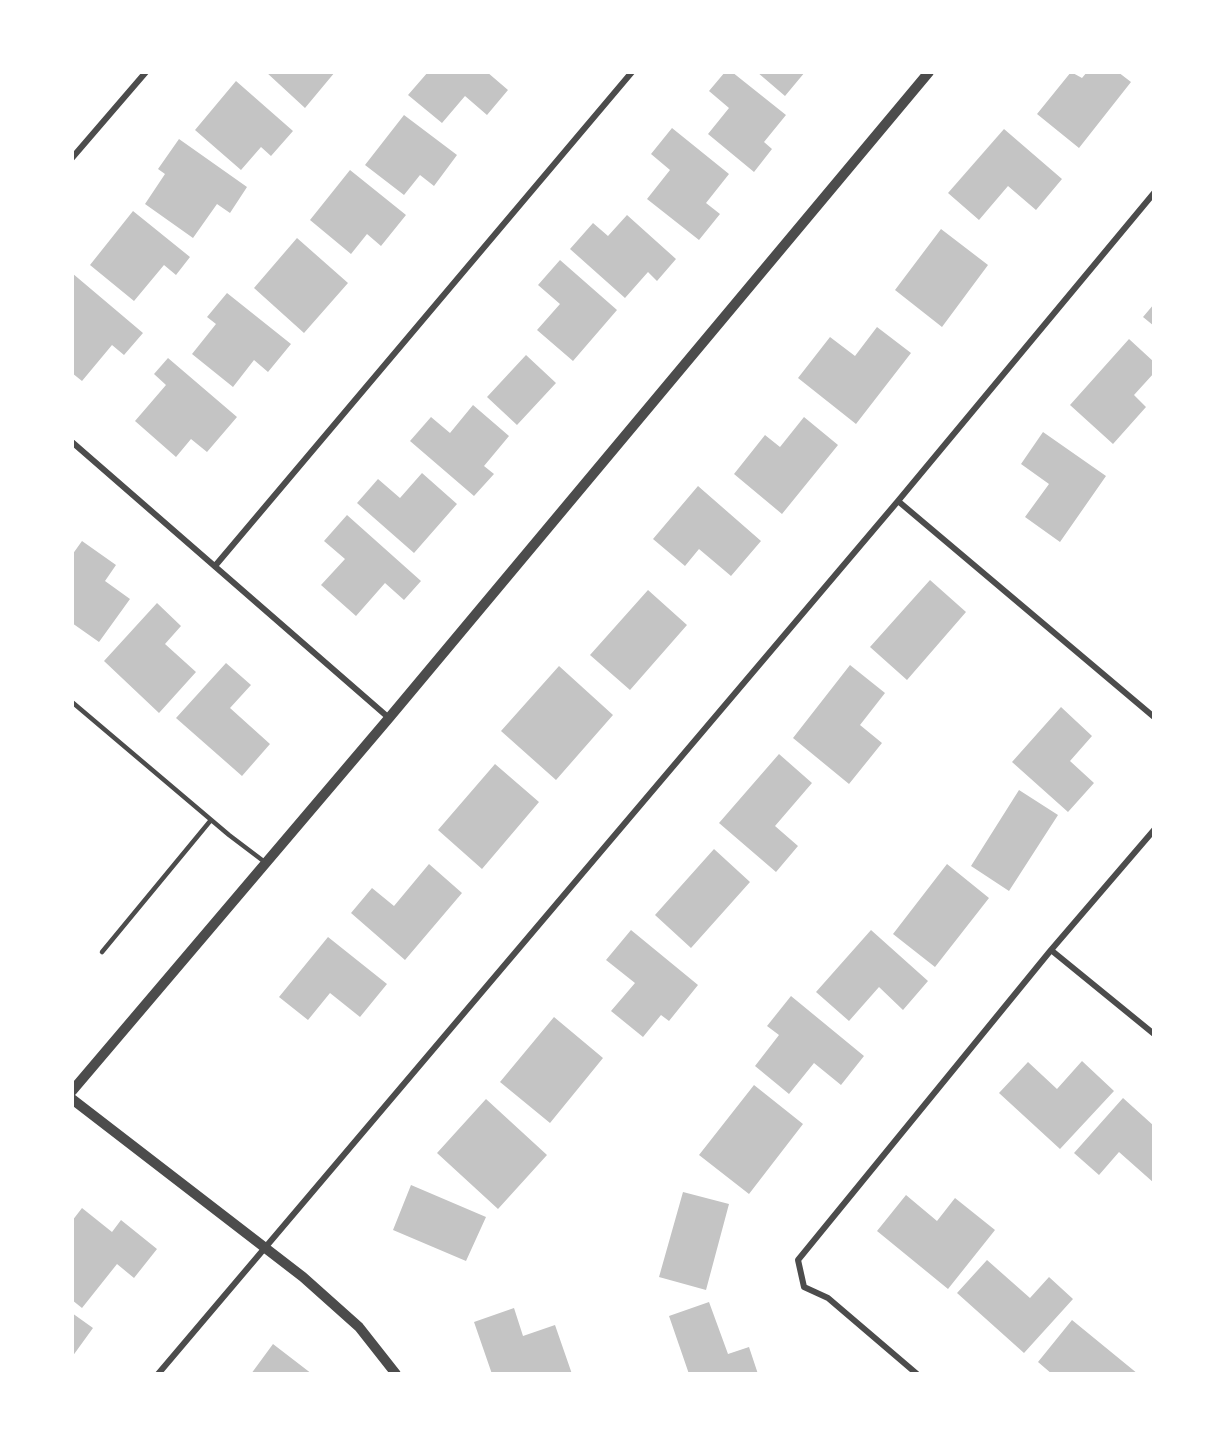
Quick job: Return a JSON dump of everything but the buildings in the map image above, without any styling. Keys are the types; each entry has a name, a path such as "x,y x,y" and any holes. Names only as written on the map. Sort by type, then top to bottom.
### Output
{"street":[{"path":"72,158 146,72"},
{"path":"215,566 632,72"},
{"path":"72,1091 389,718 929,72"},
{"path":"158,1374 898,501 1154,193"},
{"path":"72,442 389,718"},
{"path":"898,501 1154,717"},
{"path":"917,1374 828,1298 804,1287 798,1260 1052,950 1154,830"},
{"path":"1052,950 1154,1034"},
{"path":"72,1098 265,1246 359,1327 396,1374"}],"lane":[{"path":"72,702 211,820 266,863"},
{"path":"102,952 211,820"}]}
